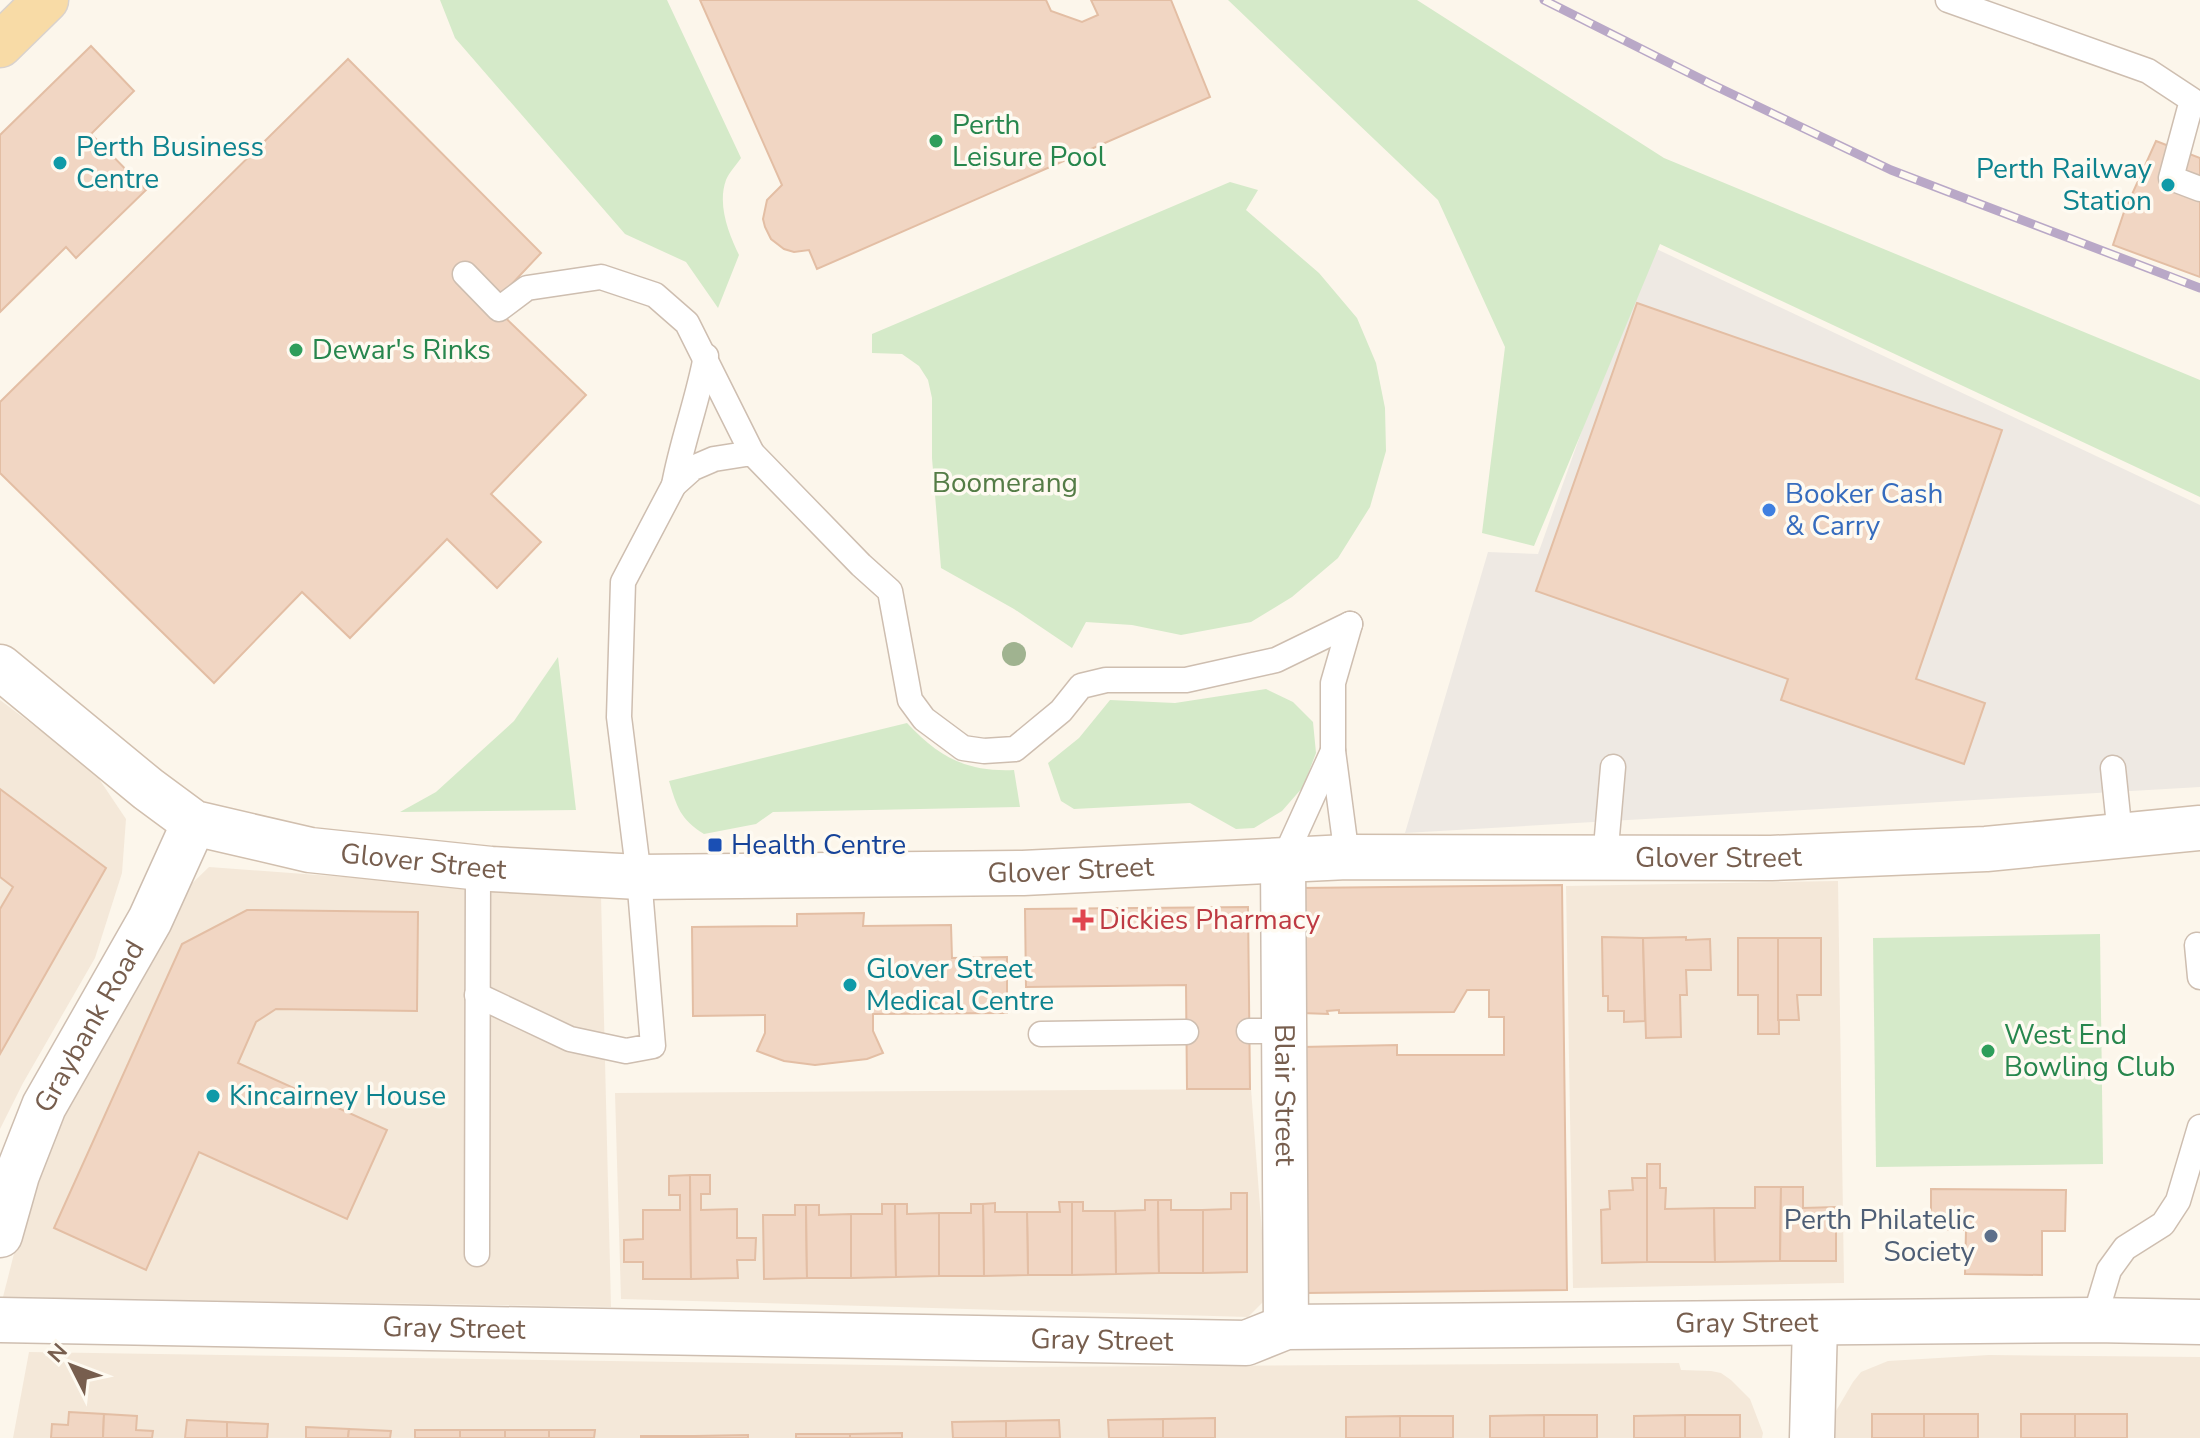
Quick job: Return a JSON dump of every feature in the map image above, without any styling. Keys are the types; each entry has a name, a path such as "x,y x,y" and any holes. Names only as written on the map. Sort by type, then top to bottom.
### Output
{"main road":[{"path":"0,45 46,0"}],"street":[{"name":"Glover Street","path":"0,667 194,823 310,850 478,868 639,877 1023,873 1347,857 1771,858 1986,849 2200,828"},
{"name":"Graybank Road","path":"0,1235 8,1174 150,920 194,823"},
{"name":"Blair Street","path":"1283,861 1266,1031 1286,1327"},
{"name":"Gray Street","path":"0,1320 1246,1343 1286,1327 2094,1320 2200,1322"},
{"path":"1812,1438 1815,1324"}],"lane":[{"path":"1948,0 2148,71 2192,100 2171,178 2200,189"},
{"path":"465,274 499,309 527,288 601,277 655,295 687,323 752,453 890,591 910,700 924,719 963,748 984,751 1015,749 1061,711 1081,686 1106,680 1186,680 1276,660 1350,624 1333,683 1333,751 1347,857"},
{"path":"477,995 570,1039 626,1051 653,1046 639,877 619,717 623,582 674,485 679,457 700,391 706,356"},
{"path":"674,485 693,468 714,459 752,453"},
{"path":"1283,861 1333,751"},
{"path":"1605,859 1613,767"},
{"path":"2113,768 2120,835"},
{"path":"477,1254 478,868"},
{"path":"2197,945 2200,977"},
{"path":"1041,1034 1186,1032"},
{"path":"2094,1320 2109,1270 2125,1248 2163,1224 2178,1201 2200,1127"}],"shaded area":[{"path":"1648,245 2200,505 2200,787 1405,833 1488,552 1538,554"},
{"path":"0,700 93,770 126,819 122,873 95,958 0,1129"},
{"path":"209,867 601,896 611,1307 3,1297 43,1139 154,920"},
{"path":"1838,881 1844,1283 1573,1288 1566,886"},
{"path":"1251,1089 1267,1298 1248,1317 621,1299 615,1093"},
{"path":"29,1352 1003,1367 1679,1363 1681,1370 1721,1373 1731,1380 1750,1399 1763,1433 1762,1438 13,1438"},
{"path":"1989,1355 2200,1357 2200,1438 1832,1438 1833,1416 1861,1372 1888,1361"}],"green space":[{"path":"440,0 667,0 741,158 726,180 723,199 728,229 739,255 718,308 686,262 625,234 455,38"},
{"path":"1228,0 1417,0 1664,158 2200,380 2200,497 1660,244 1534,546 1482,533 1505,347 1438,200"},
{"name":"Boomerang","path":"1230,182 1258,190 1246,210 1319,273 1357,318 1376,363 1385,408 1386,451 1370,507 1338,558 1292,597 1251,622 1181,635 1132,625 1086,622 1072,648 1014,609 941,568 932,458 932,398 928,380 919,366 902,354 872,353 872,334"},
{"path":"558,657 576,810 400,812 436,792 514,721"},
{"path":"1266,689 1293,702 1313,722 1316,753 1303,787 1282,811 1254,828 1236,829 1190,803 1074,809 1061,801 1048,763 1079,738 1110,700 1175,703"},
{"path":"907,723 930,745 954,760 982,768 1014,770 1020,807 773,812 756,824 704,834 680,812 669,781"},
{"name":"West End Bowling Club","path":"2100,934 2103,1164 1876,1167 1873,938"}],"building":[{"name":"Perth Leisure Pool","path":"700,0 1046,0 1051,11 1082,22 1098,15 1091,0 1171,0 1210,97 817,269 809,250 794,252 784,249 771,239 765,227 763,219 767,200 782,185"},
{"name":"Perth Business Centre","path":"91,46 134,91 91,134 146,190 76,258 66,247 0,312 0,135"},
{"name":"Dewar's Rinks","path":"348,59 541,253 492,305 586,395 491,494 541,542 497,588 447,539 350,638 302,592 214,683 0,473 0,402"},
{"name":"Perth Railway Station","path":"2156,141 2200,158 2200,277 2113,245 2124,212"},
{"name":"Booker Cash & Carry","path":"1637,303 2002,430 1916,679 1985,703 1964,764 1781,700 1788,679 1536,591"},
{"path":"0,789 106,868 0,1054 0,909 13,887 0,877"},
{"path":"1562,885 1567,1290 1306,1293 1302,1047 1397,1045 1397,1055 1504,1055 1504,1017 1489,1017 1489,990 1467,990 1454,1012 1339,1013 1339,1010 1327,1011 1328,1014 1302,1013 1301,888"},
{"path":"1248,907 1250,1089 1187,1089 1186,985 1026,987 1025,909"},
{"name":"Kincairney House","path":"247,910 418,912 417,1011 276,1009 256,1022 238,1063 387,1130 347,1219 199,1152 146,1270 54,1228 182,944"},
{"name":"Glover Street Medical Centre","path":"864,913 863,926 951,925 952,958 1007,957 1007,1013 873,1014 873,1031 883,1053 867,1059 815,1065 784,1061 757,1051 765,1033 765,1015 693,1016 692,927 797,926 797,914"},
{"path":"1602,937 1643,938 1645,1021 1624,1022 1624,1011 1608,1011 1608,996 1603,996"},
{"path":"1686,937 1686,940 1710,939 1711,970 1686,970 1687,995 1680,995 1681,1037 1646,1038 1643,938"},
{"path":"1738,938 1778,938 1779,1034 1758,1034 1758,995 1738,995"},
{"path":"1778,938 1821,938 1821,995 1797,995 1799,1020 1778,1020"},
{"path":"1647,1164 1660,1164 1660,1188 1666,1188 1665,1209 1714,1208 1715,1262 1647,1262"},
{"path":"690,1175 691,1279 643,1279 643,1262 624,1262 624,1240 643,1239 643,1210 680,1210 680,1195 669,1195 669,1176"},
{"path":"690,1175 710,1175 710,1194 701,1194 701,1210 737,1209 737,1238 756,1238 755,1260 737,1260 738,1278 691,1279"},
{"path":"1632,1178 1647,1178 1647,1262 1602,1263 1601,1210 1610,1209 1609,1191 1633,1190"},
{"path":"1755,1187 1781,1187 1780,1261 1715,1262 1714,1208 1755,1208"},
{"path":"1781,1187 1803,1187 1803,1208 1836,1207 1836,1261 1780,1261"},
{"path":"1931,1189 2066,1190 2065,1231 2042,1231 2042,1275 1965,1274 1966,1230 1931,1229"},
{"path":"1231,1193 1247,1193 1247,1272 1203,1273 1203,1210 1231,1209"},
{"path":"1145,1200 1158,1200 1159,1273 1116,1274 1115,1211 1145,1210"},
{"path":"1158,1200 1171,1200 1171,1210 1203,1210 1203,1273 1159,1273"},
{"path":"1059,1202 1072,1202 1072,1275 1028,1275 1027,1212 1060,1212"},
{"path":"1072,1202 1083,1202 1083,1211 1115,1211 1116,1274 1072,1275"},
{"path":"995,1203 995,1212 1027,1212 1028,1275 984,1276 983,1204"},
{"path":"882,1204 895,1204 896,1277 851,1278 851,1214 882,1214"},
{"path":"895,1204 907,1204 907,1214 939,1213 939,1276 896,1277"},
{"path":"971,1204 983,1204 984,1276 939,1276 939,1213 971,1213"},
{"path":"795,1205 806,1205 807,1278 764,1279 763,1215 795,1215"},
{"path":"806,1205 819,1205 819,1215 851,1214 851,1278 807,1278"},
{"path":"69,1412 104,1414 103,1438 51,1438 52,1424 68,1425"},
{"path":"104,1414 137,1416 136,1430 153,1431 152,1438 103,1438"},
{"path":"1872,1414 1924,1414 1924,1438 1872,1438"},
{"path":"1924,1414 1978,1414 1978,1438 1924,1438"},
{"path":"2021,1414 2075,1414 2075,1438 2021,1438"},
{"path":"2075,1414 2127,1414 2127,1438 2075,1438"},
{"path":"1544,1415 1544,1438 1490,1438 1490,1416"},
{"path":"1544,1415 1597,1415 1597,1438 1544,1438"},
{"path":"1685,1415 1685,1438 1634,1438 1634,1416"},
{"path":"1685,1415 1740,1415 1740,1438 1685,1438"},
{"path":"1400,1416 1453,1416 1453,1438 1400,1438"},
{"path":"1400,1416 1400,1438 1346,1438 1346,1417"},
{"path":"1215,1418 1215,1438 1163,1438 1163,1419"},
{"path":"1163,1419 1163,1438 1109,1438 1108,1420"},
{"path":"187,1420 227,1422 227,1438 185,1438"},
{"path":"1059,1420 1060,1438 1006,1438 1006,1421"},
{"path":"1006,1421 1006,1438 953,1438 952,1422"},
{"path":"227,1422 268,1424 267,1438 227,1438"},
{"path":"306,1427 349,1429 348,1438 306,1438"},
{"path":"349,1429 391,1431 390,1438 348,1438"},
{"path":"415,1430 460,1430 460,1438 415,1438"},
{"path":"460,1430 505,1430 505,1438 460,1438"},
{"path":"505,1430 549,1430 549,1438 505,1438"},
{"path":"549,1430 595,1430 594,1438 549,1438"},
{"path":"902,1433 902,1438 850,1438 850,1434"},
{"path":"796,1434 850,1434 850,1438 796,1438"},
{"path":"748,1435 748,1438 695,1438 695,1436"},
{"path":"695,1436 695,1438 641,1438"}],"railway":[{"path":"1544,0 1891,170 2200,288"}],"place":[{"name":"Perth Leisure Pool","path":"936,141"},
{"name":"Perth Business Centre","path":"60,163"},
{"name":"Perth Railway Station","path":"2168,185"},
{"name":"Dewar's Rinks","path":"296,350"},
{"name":"Booker Cash & Carry","path":"1769,510"},
{"name":"Health Centre","path":"715,845"},
{"name":"Dickies Pharmacy","path":"1083,920"},
{"name":"Glover Street Medical Centre","path":"850,985"},
{"name":"West End Bowling Club","path":"1988,1051"},
{"name":"Kincairney House","path":"213,1096"},
{"name":"Perth Philatelic Society","path":"1991,1236"}]}
